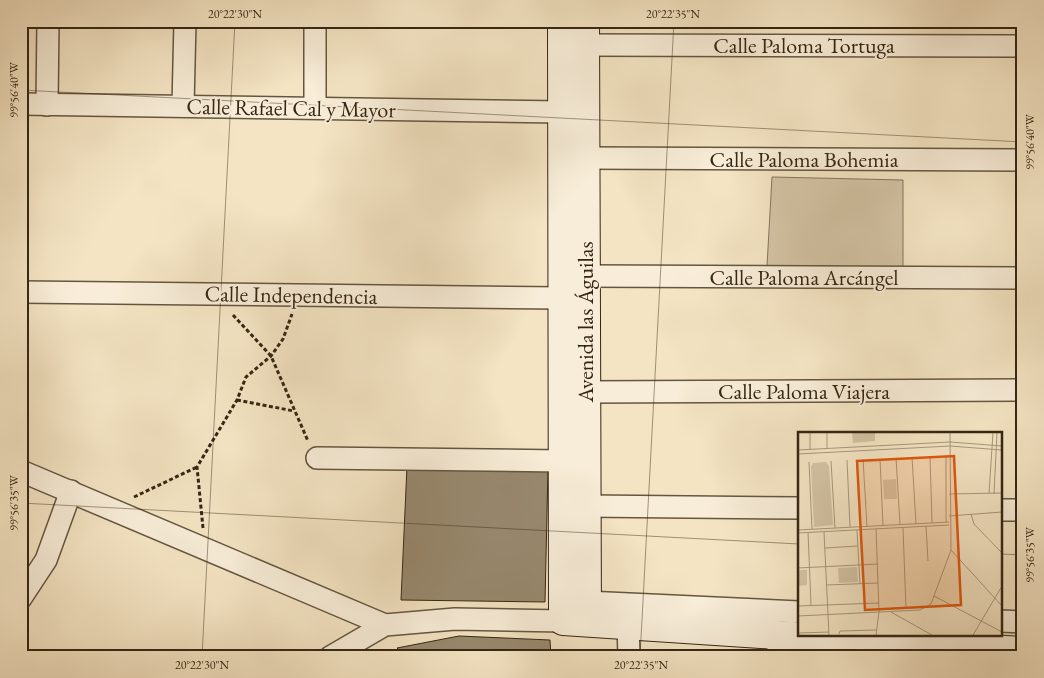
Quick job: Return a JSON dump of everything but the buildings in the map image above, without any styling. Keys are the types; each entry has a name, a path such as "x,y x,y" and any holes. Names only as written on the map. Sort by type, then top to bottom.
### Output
{"street":[{"path":"47,105 48,21"},
{"path":"183,106 185,21"},
{"path":"315,21 315,108"},
{"name":"Avenida las Águilas","path":"562,21 562,462 579,615"},
{"name":"Avenida las Águilas","path":"579,615 586,506 585,33"},
{"name":"Calle Paloma Tortuga","path":"585,33 1023,46"},
{"name":"Calle Rafael Cal y Mayor","path":"21,104 562,112"},
{"name":"Calle Paloma Bohemia","path":"584,158 1023,160"},
{"name":"Calle Paloma Arcángel","path":"586,276 1023,278"},
{"name":"Calle Independencia","path":"21,292 561,298"},
{"name":"Calle Paloma Viajera","path":"585,392 1023,390"},
{"path":"317,458 562,462"},
{"path":"21,471 111,508 205,551 385,625"},
{"path":"21,598 46,560 71,491"},
{"path":"586,506 798,508"},
{"path":"1002,510 1023,510"},
{"path":"330,657 385,625 455,619 579,615 798,612"},
{"path":"579,615 628,625 778,646 1023,651"},
{"path":"1002,621 1023,622"},
{"path":"628,625 629,657"}],"path":[{"path":"213,294 271,356 294,412 317,458"},
{"path":"111,508 197,467 237,400 246,377 271,356 283,339 299,295"},
{"path":"237,400 294,412"},
{"path":"197,467 205,551"}],"shaded area":[{"path":"772,177 903,180 903,267 767,266"}]}
